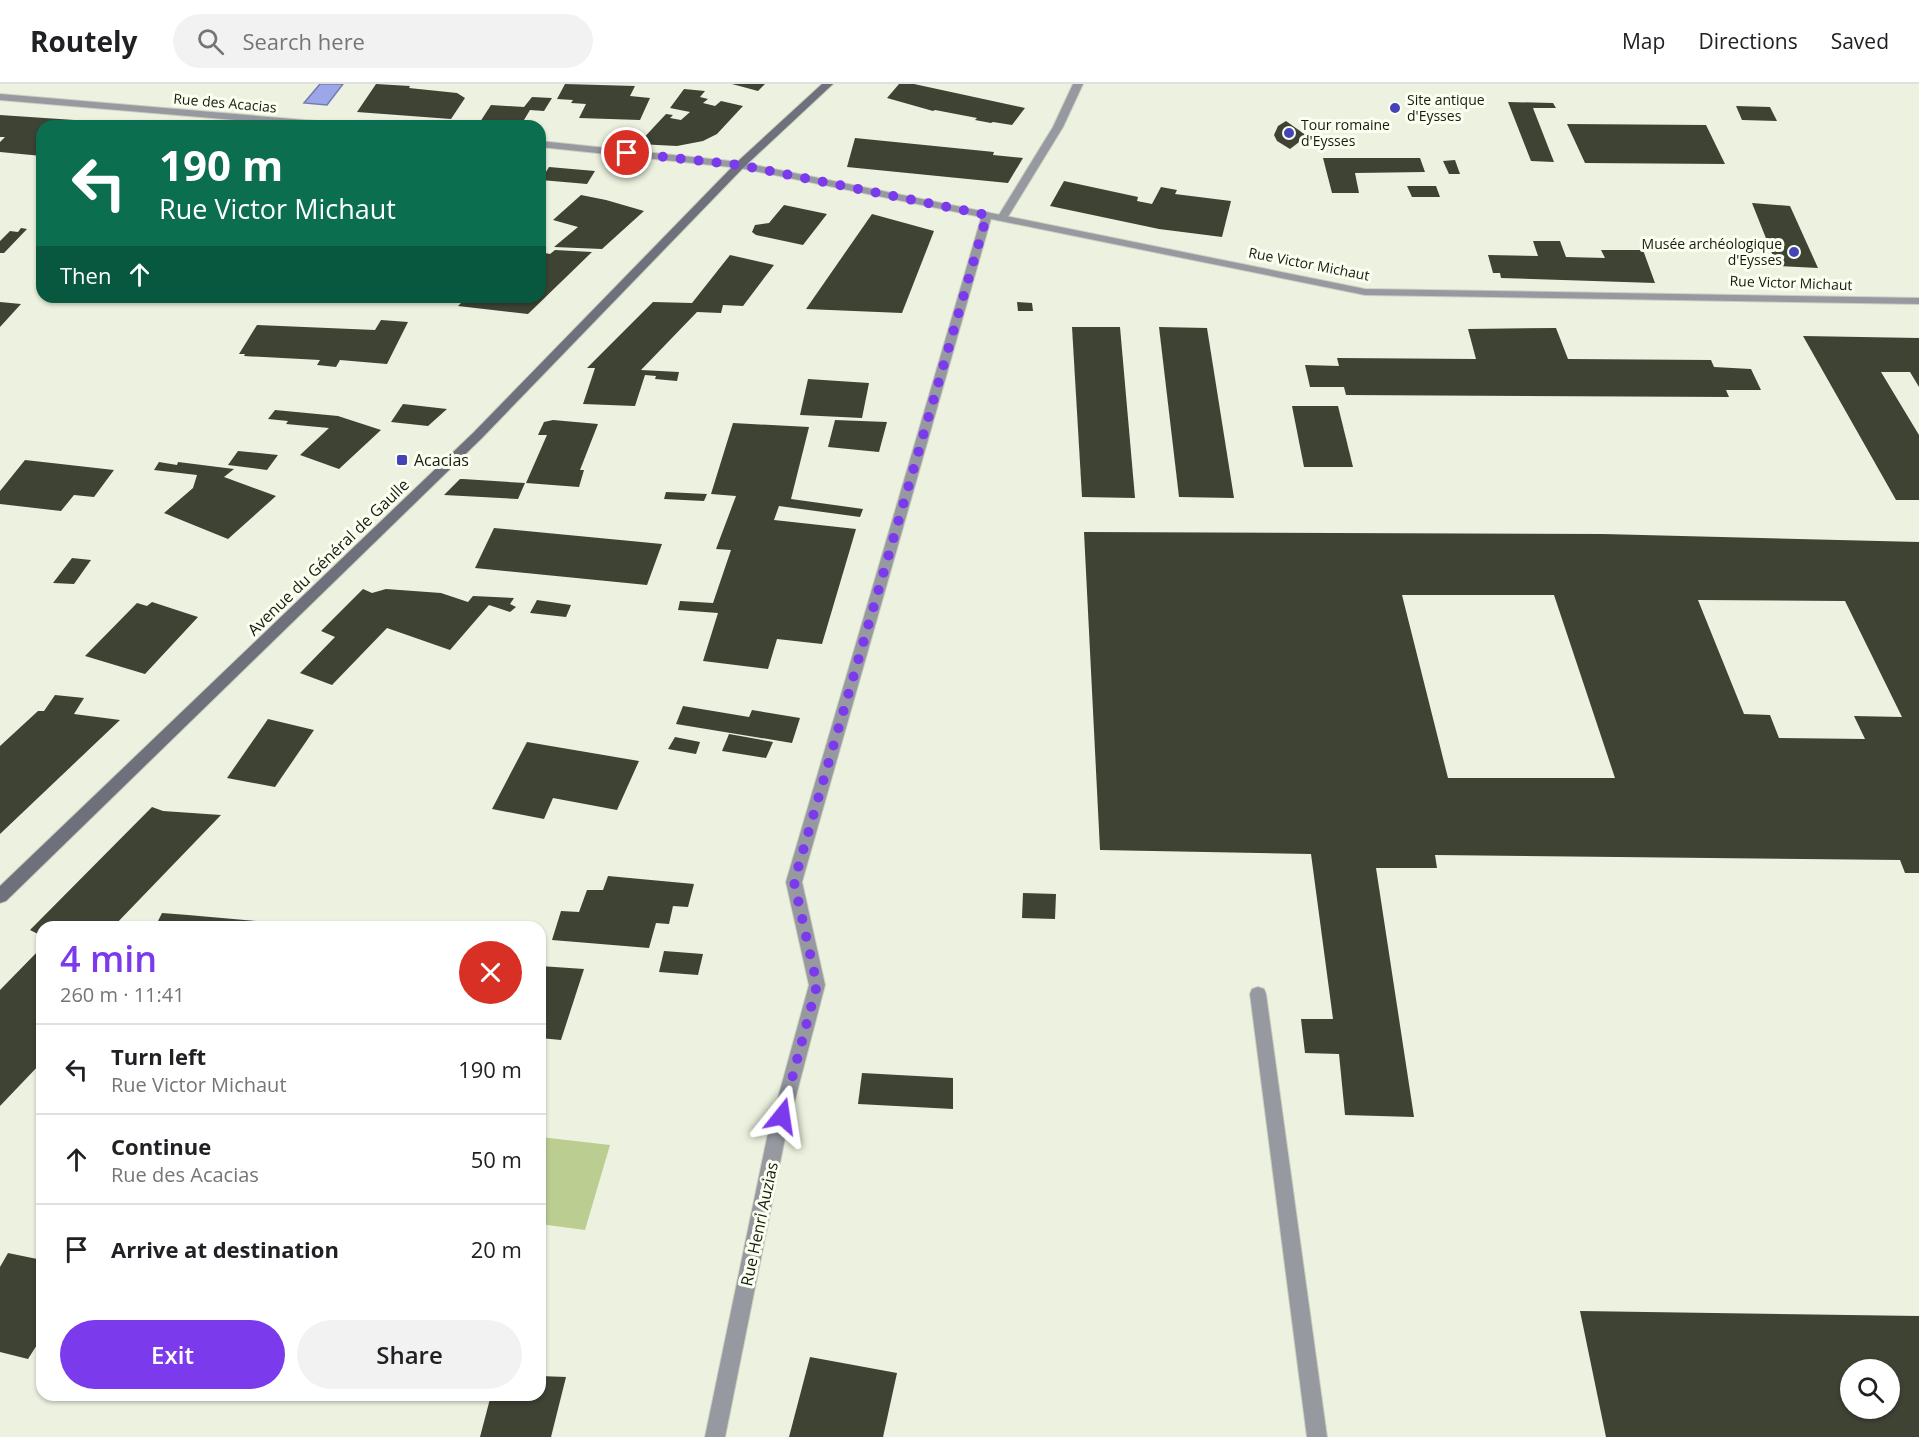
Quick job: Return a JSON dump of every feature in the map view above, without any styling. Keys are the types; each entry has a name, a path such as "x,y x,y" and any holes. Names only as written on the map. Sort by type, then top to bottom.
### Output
{"main road":[{"name":"Avenue du Général de Gaulle","path":"0,896 478,435 740,165 828,84"}],"street":[{"name":"Rue Henri Auzias","path":"715,1437 776,1138 817,985 794,882 994,216 1058,127 1078,84"},
{"name":"Rue des Acacias","path":"0,97 270,120"},
{"path":"546,145 740,165"},
{"name":"Rue Victor Michaut","path":"740,165 1365,292 1919,301"},
{"path":"1258,994 1317,1437"}],"green space":[{"path":"546,1138 610,1145 585,1230 546,1225"}],"water":[{"path":"320,84 343,84 327,105 304,103"}],"building":[{"path":"376,84 457,93 465,98 451,119 357,112"},
{"path":"565,84 635,86 630,96 650,98 640,120 579,118 586,104 557,99"},
{"path":"732,84 765,84 758,91"},
{"path":"899,84 914,84 1025,108 1012,125 975,120 977,118 933,111 887,98"},
{"path":"684,89 705,91 700,97 708,99 703,103 715,106 721,101 743,106 717,134 703,141 677,146 638,144 666,114 673,115 670,118 681,120 690,112 670,108"},
{"path":"532,97 552,98 544,111 530,110 524,120 481,120 491,105 524,107"},
{"path":"1508,102 1553,103 1556,108 1533,108 1554,162 1531,161"},
{"path":"1736,106 1770,107 1777,121 1742,120"},
{"path":"0,115 74,120 36,120 36,155 0,152 0,142 5,137 0,137"},
{"name":"Tour romaine d'Eysses","path":"1286,121 1307,136 1290,149 1277,141 1274,135 1278,126"},
{"path":"1567,124 1706,125 1725,164 1585,163"},
{"path":"855,138 994,152 993,155 1023,158 1008,183 847,167"},
{"path":"1323,158 1420,158 1425,172 1355,173 1359,193 1332,193"},
{"path":"1455,160 1460,174 1449,174 1443,161"},
{"path":"549,167 595,171 587,184 546,180 546,172"},
{"path":"1064,181 1138,197 1137,201 1152,204 1161,187 1177,190 1175,194 1231,201 1222,237 1159,229 1050,206"},
{"path":"1407,186 1436,186 1440,197 1412,197"},
{"path":"581,195 644,211 602,249 554,247 578,227 553,220"},
{"path":"1752,203 1790,206 1818,268 1777,266"},
{"path":"784,205 827,214 803,245 756,235 752,232 755,225 769,223"},
{"path":"872,214 934,231 902,313 806,309"},
{"path":"21,228 27,229 4,253 0,253 0,241 10,231 18,232"},
{"path":"1533,241 1560,241 1566,257 1605,258 1601,250 1643,250 1655,283 1501,278 1500,273 1493,273 1488,255 1538,256"},
{"path":"555,250 592,252 546,297 546,253 550,254"},
{"path":"730,255 774,265 743,306 723,305 721,313 697,312 641,370 679,372 677,381 655,379 656,376 645,375 635,406 583,404 595,368 587,368 653,302 692,303"},
{"path":"0,302 21,304 0,327"},
{"path":"1017,302 1032,303 1033,311 1018,311"},
{"path":"461,303 539,303 528,314 458,306"},
{"path":"381,320 408,322 387,364 340,360 336,367 317,365 320,360 239,354 257,325 375,330"},
{"path":"1072,327 1120,327 1135,498 1082,497"},
{"path":"1159,327 1207,328 1234,498 1179,497"},
{"path":"1556,328 1568,359 1711,360 1714,367 1751,369 1761,390 1726,390 1729,397 1346,395 1344,387 1310,387 1305,365 1339,366 1337,358 1476,359 1468,329"},
{"path":"1803,336 1919,338 1919,387 1910,372 1881,372 1919,435 1919,500 1896,500"},
{"path":"808,379 869,383 862,418 800,415"},
{"path":"403,404 447,409 428,426 391,422"},
{"path":"1292,406 1338,406 1353,467 1304,467"},
{"path":"275,410 338,416 381,430 339,469 300,455 329,428 286,424 288,421 268,419"},
{"path":"553,420 598,424 580,470 584,470 579,487 526,483 547,435 538,435 544,422"},
{"path":"835,420 887,422 879,452 828,447"},
{"path":"733,423 809,427 791,499 863,509 860,517 779,506 774,520 856,529 822,644 777,639 768,669 703,661 718,613 678,610 680,601 713,603 731,550 716,549 736,496 711,494"},
{"path":"238,451 278,455 267,470 228,465"},
{"path":"25,460 114,470 94,497 74,495 61,511 0,504 0,491"},
{"path":"159,462 234,469 224,477 276,496 228,539 164,513 193,488 197,475 154,470"},
{"path":"460,479 525,483 518,499 444,495"},
{"path":"666,492 707,494 704,501 664,499"},
{"path":"494,528 662,544 647,585 475,568"},
{"path":"1084,532 1603,534 1919,542 1919,873 1905,873 1900,860 1435,855 1437,868 1376,868 1414,1117 1345,1115 1339,1054 1305,1053 1301,1019 1333,1019 1311,854 1100,850","holes":["1402,595 1554,595 1615,778 1448,778","1698,600 1845,601 1902,717 1854,716 1865,739 1779,738 1770,715 1744,714"]},
{"path":"72,558 91,560 74,584 53,583"},
{"path":"363,589 372,593 386,589 441,593 468,602 473,596 514,598 510,604 516,607 510,612 489,605 450,650 387,628 332,685 300,673 335,637 321,631"},
{"path":"537,600 571,605 566,617 530,613"},
{"path":"152,602 198,617 145,674 85,656 137,603 147,606"},
{"path":"55,695 84,698 74,714 120,720 0,834 0,746 38,711 44,711"},
{"path":"683,706 749,717 752,710 800,718 792,743 676,724"},
{"path":"268,719 314,730 275,787 227,778"},
{"path":"729,734 773,742 766,758 722,751"},
{"path":"675,737 700,742 696,754 668,749"},
{"path":"527,742 639,761 617,810 553,798 544,819 492,809"},
{"path":"152,807 163,811 221,815 119,921 39,921"},
{"path":"608,876 694,884 688,907 673,906 669,924 656,923 649,948 552,940 561,911 579,912 587,890 603,890"},
{"path":"1023,893 1056,894 1055,919 1022,918"},
{"path":"162,913 256,921 158,921"},
{"path":"36,924 36,933 30,930"},
{"path":"664,951 703,954 698,975 659,972"},
{"path":"36,953 36,1068 0,1106 0,990"},
{"path":"546,966 584,969 561,1040 546,1039"},
{"path":"862,1073 953,1078 953,1109 858,1104"},
{"path":"8,1253 36,1259 36,1346 28,1359 0,1352 0,1267"},
{"path":"1580,1311 1919,1316 1919,1437 1606,1437"},
{"path":"810,1357 897,1373 883,1437 789,1437"},
{"path":"546,1376 566,1377 551,1437 480,1437 489,1401 546,1401"}],"place":[{"name":"Site antique d'Eysses","path":"1395,108"},
{"name":"Tour romaine d'Eysses","path":"1289,133"},
{"name":"Musée archéologique d'Eysses","path":"1794,252"},
{"name":"Acacias","path":"402,460"}],"route":[{"path":"627,153 740,165 987,215 794,882 817,985 782,1116"}]}
